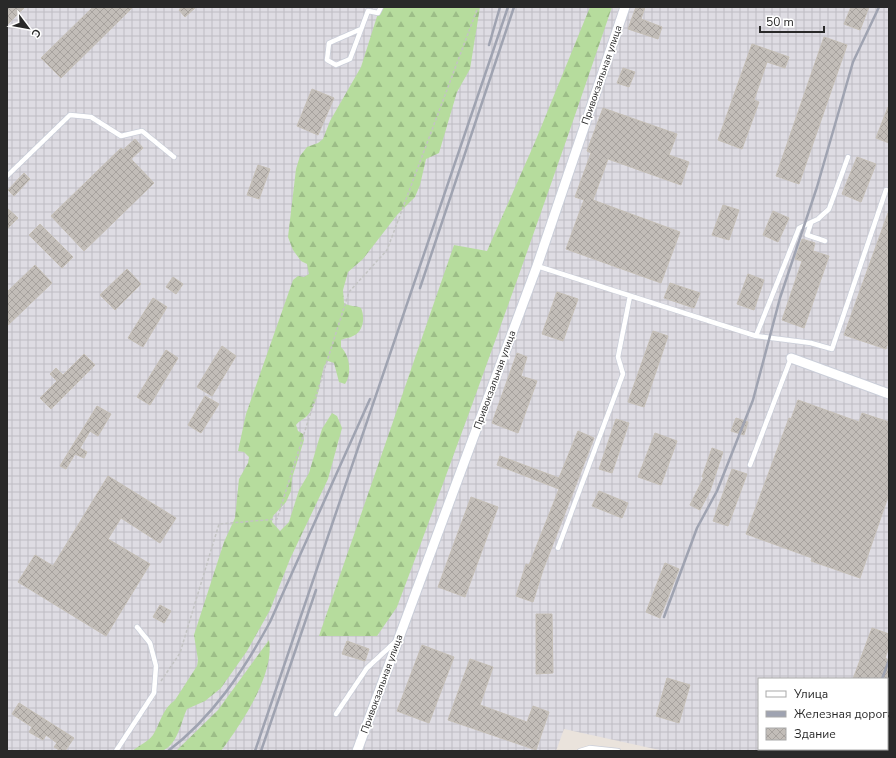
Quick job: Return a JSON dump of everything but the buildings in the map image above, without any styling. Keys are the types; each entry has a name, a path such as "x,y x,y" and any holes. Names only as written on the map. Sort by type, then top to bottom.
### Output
{"street":[{"name":"Привокзальная улица","path":"357,751 537,266 625,7"},
{"path":"791,358 889,394"}],"lane":[{"path":"361,29 329,43 327,60 336,65 350,59 368,11 378,13 380,7"},
{"path":"7,176 70,115 91,117 121,136 142,131 174,157"},
{"path":"756,336 799,228 818,220 829,209 848,157"},
{"path":"537,266 756,336 811,343 832,349 886,190"},
{"path":"811,223 807,235 825,240"},
{"path":"558,548 623,374 618,357 630,296"},
{"path":"750,465 791,358"},
{"path":"116,751 154,692 156,666 150,643 137,627"},
{"path":"336,714 367,668 399,639"},
{"path":"580,751 590,748 618,751"}],"path":[{"path":"154,692 180,653 218,524 277,519 349,292 387,250 478,7"}],"shaded area":[{"path":"7,7 889,7 889,751 664,751 564,729 556,751 7,751"}],"green space":[{"path":"380,7 480,7 470,69 457,92 439,153 426,159 420,185 415,197 397,215 363,259 348,272 343,290 344,303 361,308 363,324 357,334 341,340 341,347 346,355 349,365 349,375 345,384 339,382 334,363 328,361 324,366 316,400 310,412 296,425 298,431 303,434 304,440 292,478 291,491 286,502 273,516 272,522 280,531 289,522 299,490 309,473 322,429 332,413 337,416 342,428 328,479 290,559 270,610 247,651 221,688 205,701 187,709 178,733 171,745 158,752 132,751 146,742 153,735 164,712 175,700 197,666 198,660 194,635 224,542 235,518 239,479 248,463 249,457 244,452 238,451 246,414 293,280 298,276 304,277 309,274 307,264 301,261 293,250 288,237 296,169 300,156 307,147 318,143 323,139 330,121 361,67"},
{"path":"590,7 612,7 507,308 397,607 377,636 319,636 454,245 487,251 535,142"},
{"path":"269,640 267,668 262,683 247,713 221,751 176,751 218,710"}],"railway":[{"path":"489,45 500,7"},
{"path":"255,751 508,7"},
{"path":"420,288 514,7"},
{"path":"664,617 697,528 717,491 753,400 780,298 817,187 853,62 879,7"},
{"path":"168,751 199,724 213,708 238,675 260,640 270,622 370,399"},
{"path":"261,751 316,590"},
{"path":"882,678 889,660"}]}
